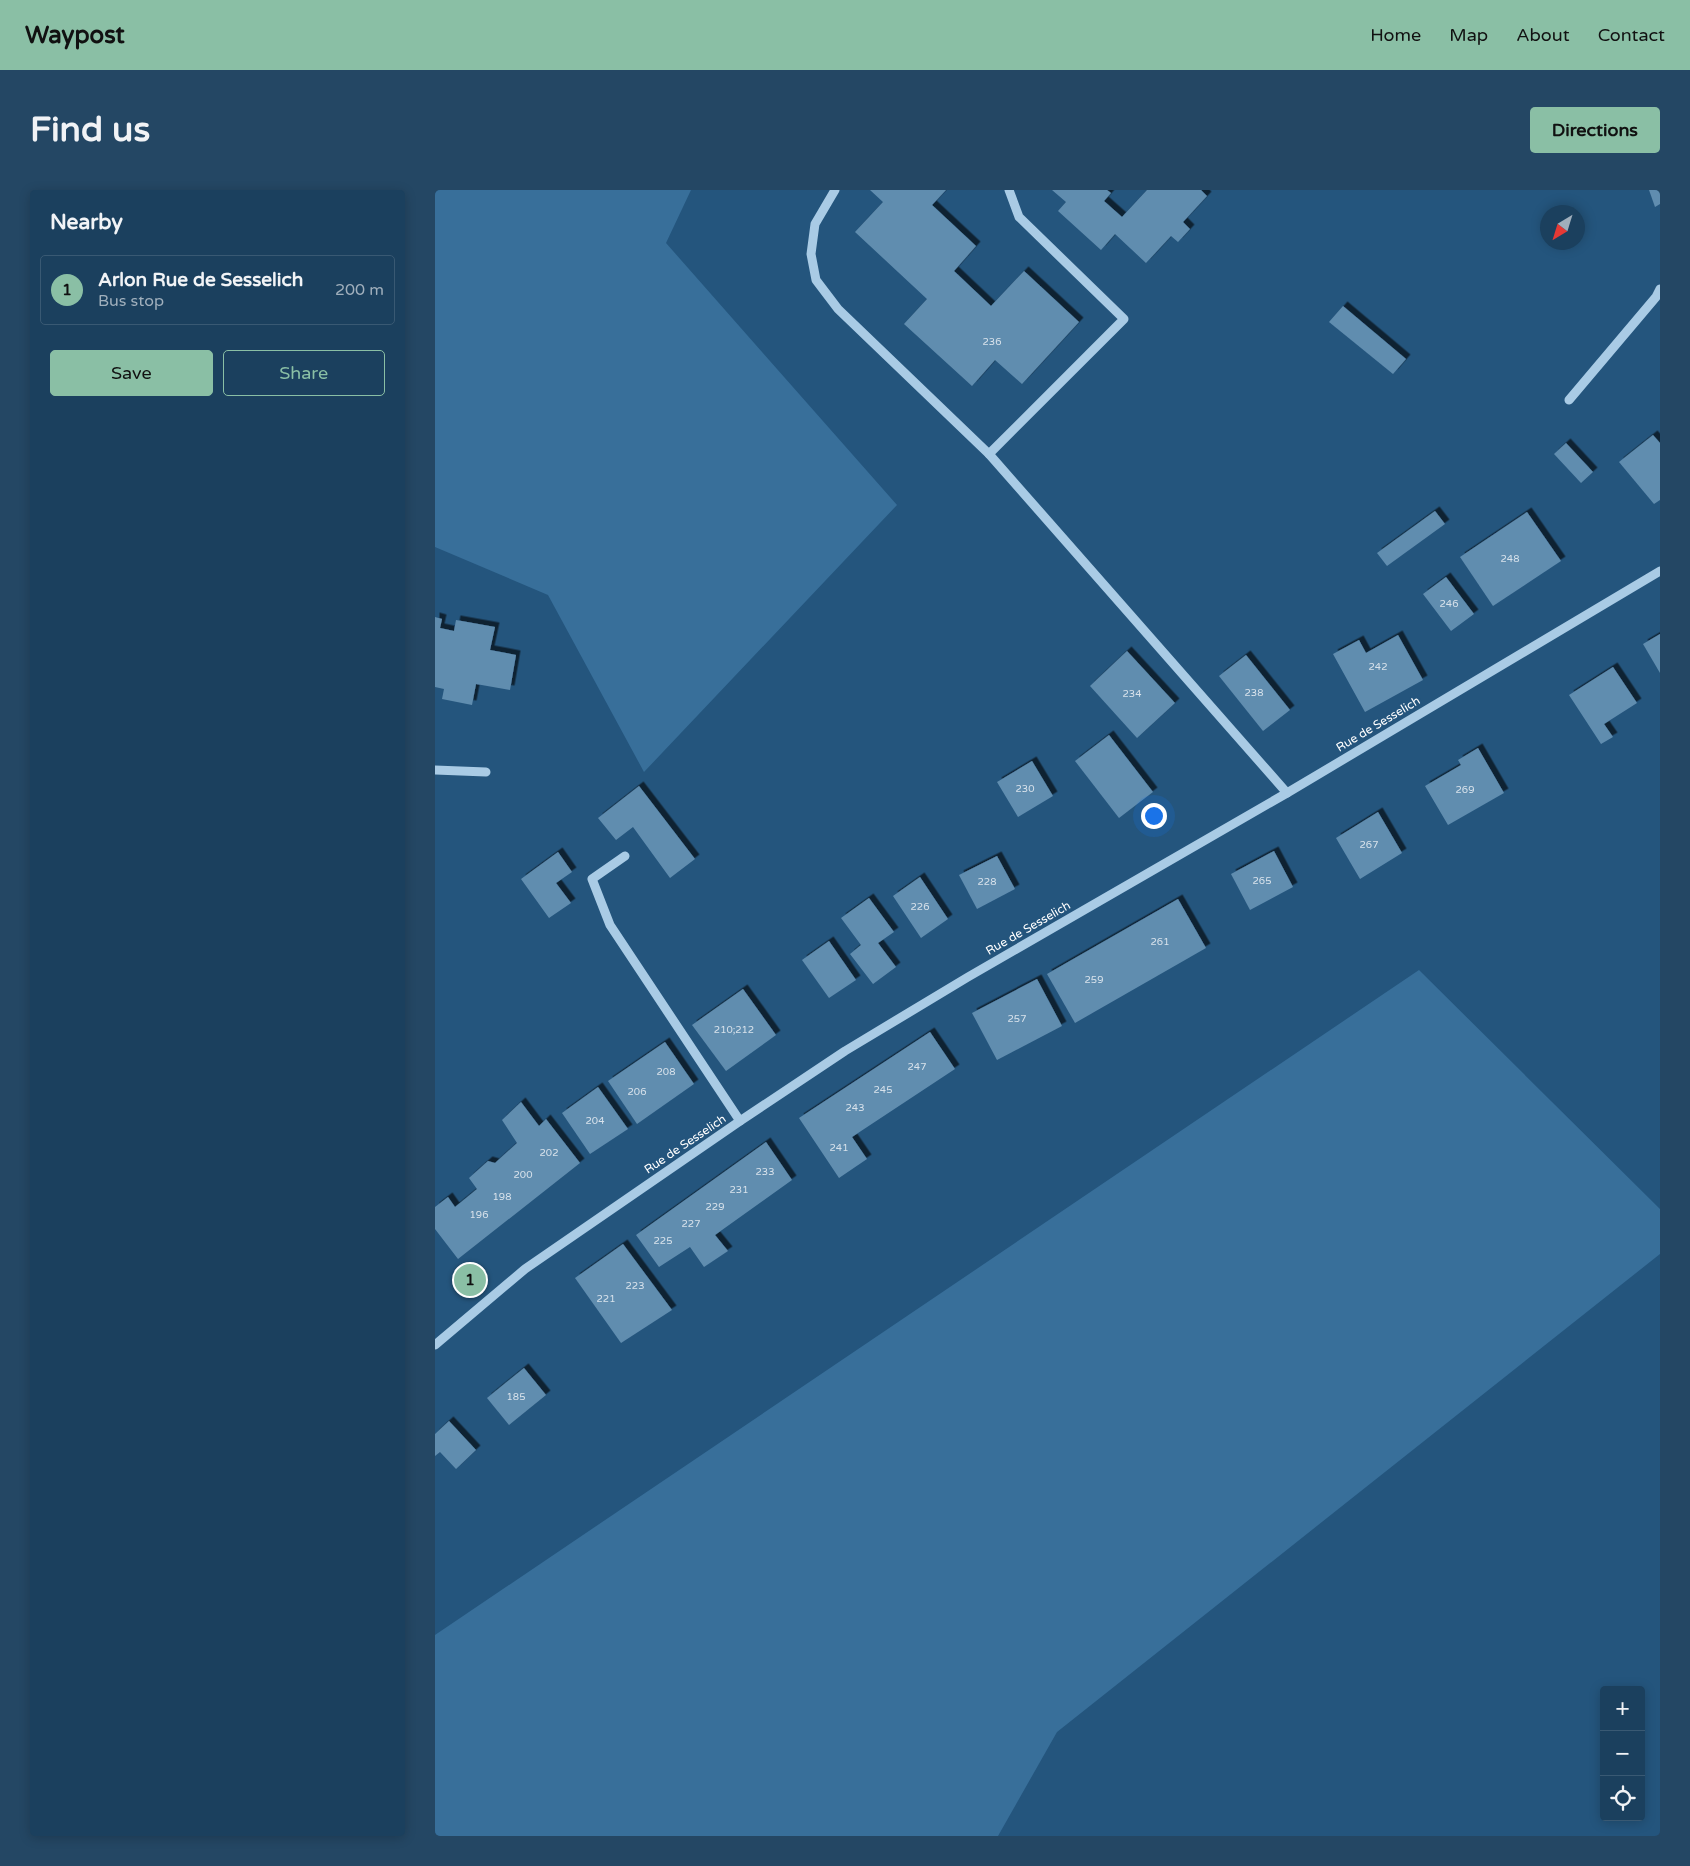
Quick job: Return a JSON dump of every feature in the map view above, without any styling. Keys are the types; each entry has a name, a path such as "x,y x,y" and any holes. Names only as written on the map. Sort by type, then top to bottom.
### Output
{"street":[{"path":"835,190 815,224 811,254 816,280 838,309 989,454 1287,793"},
{"path":"989,454 1124,319 1019,217 1009,190"},
{"path":"1569,400 1656,297 1660,289"},
{"name":"Rue de Sesselich","path":"435,1345 525,1269 739,1121 845,1051 968,977 1287,793 1660,571"},
{"path":"435,770 486,772"},
{"path":"625,856 592,879 610,925 739,1121"}],"shaded area":[{"path":"435,190 691,190 666,243 897,505 644,772 548,595 435,547"},
{"path":"1419,970 1660,1209 1660,1254 1057,1732 998,1836 435,1836 435,1635"}],"building":[{"path":"870,190 946,190 932,205 976,246 954,271 991,306 1024,271 1079,322 1022,384 995,360 972,386 904,324 927,299 855,232 883,202"},
{"path":"1052,190 1107,190 1111,193 1104,201 1122,217 1147,190 1201,190 1207,196 1183,222 1190,229 1178,242 1171,236 1146,263 1115,234 1101,250 1058,211 1066,202"},
{"path":"1649,190 1660,190 1660,204 1655,207"},
{"path":"1343,306 1406,359 1393,374 1329,322"},
{"path":"1653,435 1660,443 1660,500 1654,504 1619,462"},
{"path":"1566,443 1593,472 1581,483 1554,454"},
{"path":"1435,511 1445,524 1387,566 1377,553"},
{"path":"1527,512 1561,561 1493,606 1460,557"},
{"path":"1446,577 1474,614 1451,631 1423,594"},
{"path":"435,617 442,619 440,628 454,631 456,620 495,627 490,650 516,655 510,690 476,684 472,705 442,699 444,689 435,687"},
{"path":"1660,634 1660,673 1643,644"},
{"path":"1398,635 1423,680 1365,712 1333,654 1359,640 1366,653"},
{"path":"1127,651 1175,703 1137,738 1090,686"},
{"path":"1246,655 1290,710 1263,731 1219,676"},
{"path":"1613,667 1637,703 1604,724 1613,737 1601,744 1569,695"},
{"path":"1109,735 1153,792 1119,818 1075,761"},
{"path":"1478,748 1504,793 1448,825 1425,786 1461,765 1458,760"},
{"path":"1032,761 1053,796 1018,817 997,782"},
{"path":"639,786 695,859 670,878 633,827 616,840 598,818"},
{"path":"1378,812 1402,853 1360,879 1336,838"},
{"path":"1274,851 1293,887 1250,910 1231,874"},
{"path":"558,852 572,872 556,883 571,903 549,918 521,879"},
{"path":"997,856 1015,889 977,909 959,875"},
{"path":"920,877 948,919 921,938 893,896"},
{"path":"869,898 894,932 878,943 896,967 873,984 850,954 861,945 841,918"},
{"path":"1178,899 1206,948 1075,1023 1047,974"},
{"path":"829,941 856,980 829,998 802,960"},
{"path":"1037,979 1062,1026 997,1060 972,1013"},
{"path":"743,989 776,1035 726,1071 692,1025"},
{"path":"930,1032 955,1069 852,1137 867,1159 839,1178 799,1118"},
{"path":"665,1042 694,1084 637,1124 608,1081"},
{"path":"598,1087 628,1129 590,1154 562,1113"},
{"path":"521,1102 539,1126 546,1119 580,1163 458,1259 435,1229 435,1207 448,1197 455,1207 477,1189 469,1178 488,1161 495,1163 517,1143 502,1120"},
{"path":"766,1142 792,1180 715,1235 728,1251 704,1267 690,1247 659,1267 636,1235"},
{"path":"623,1244 672,1310 621,1343 575,1278"},
{"path":"524,1368 546,1395 509,1425 487,1398"},
{"path":"449,1421 476,1450 456,1469 440,1452 435,1456 435,1434"}],"place":[{"name":"Arlon Rue de Sesselich","path":"470,1280"}]}
